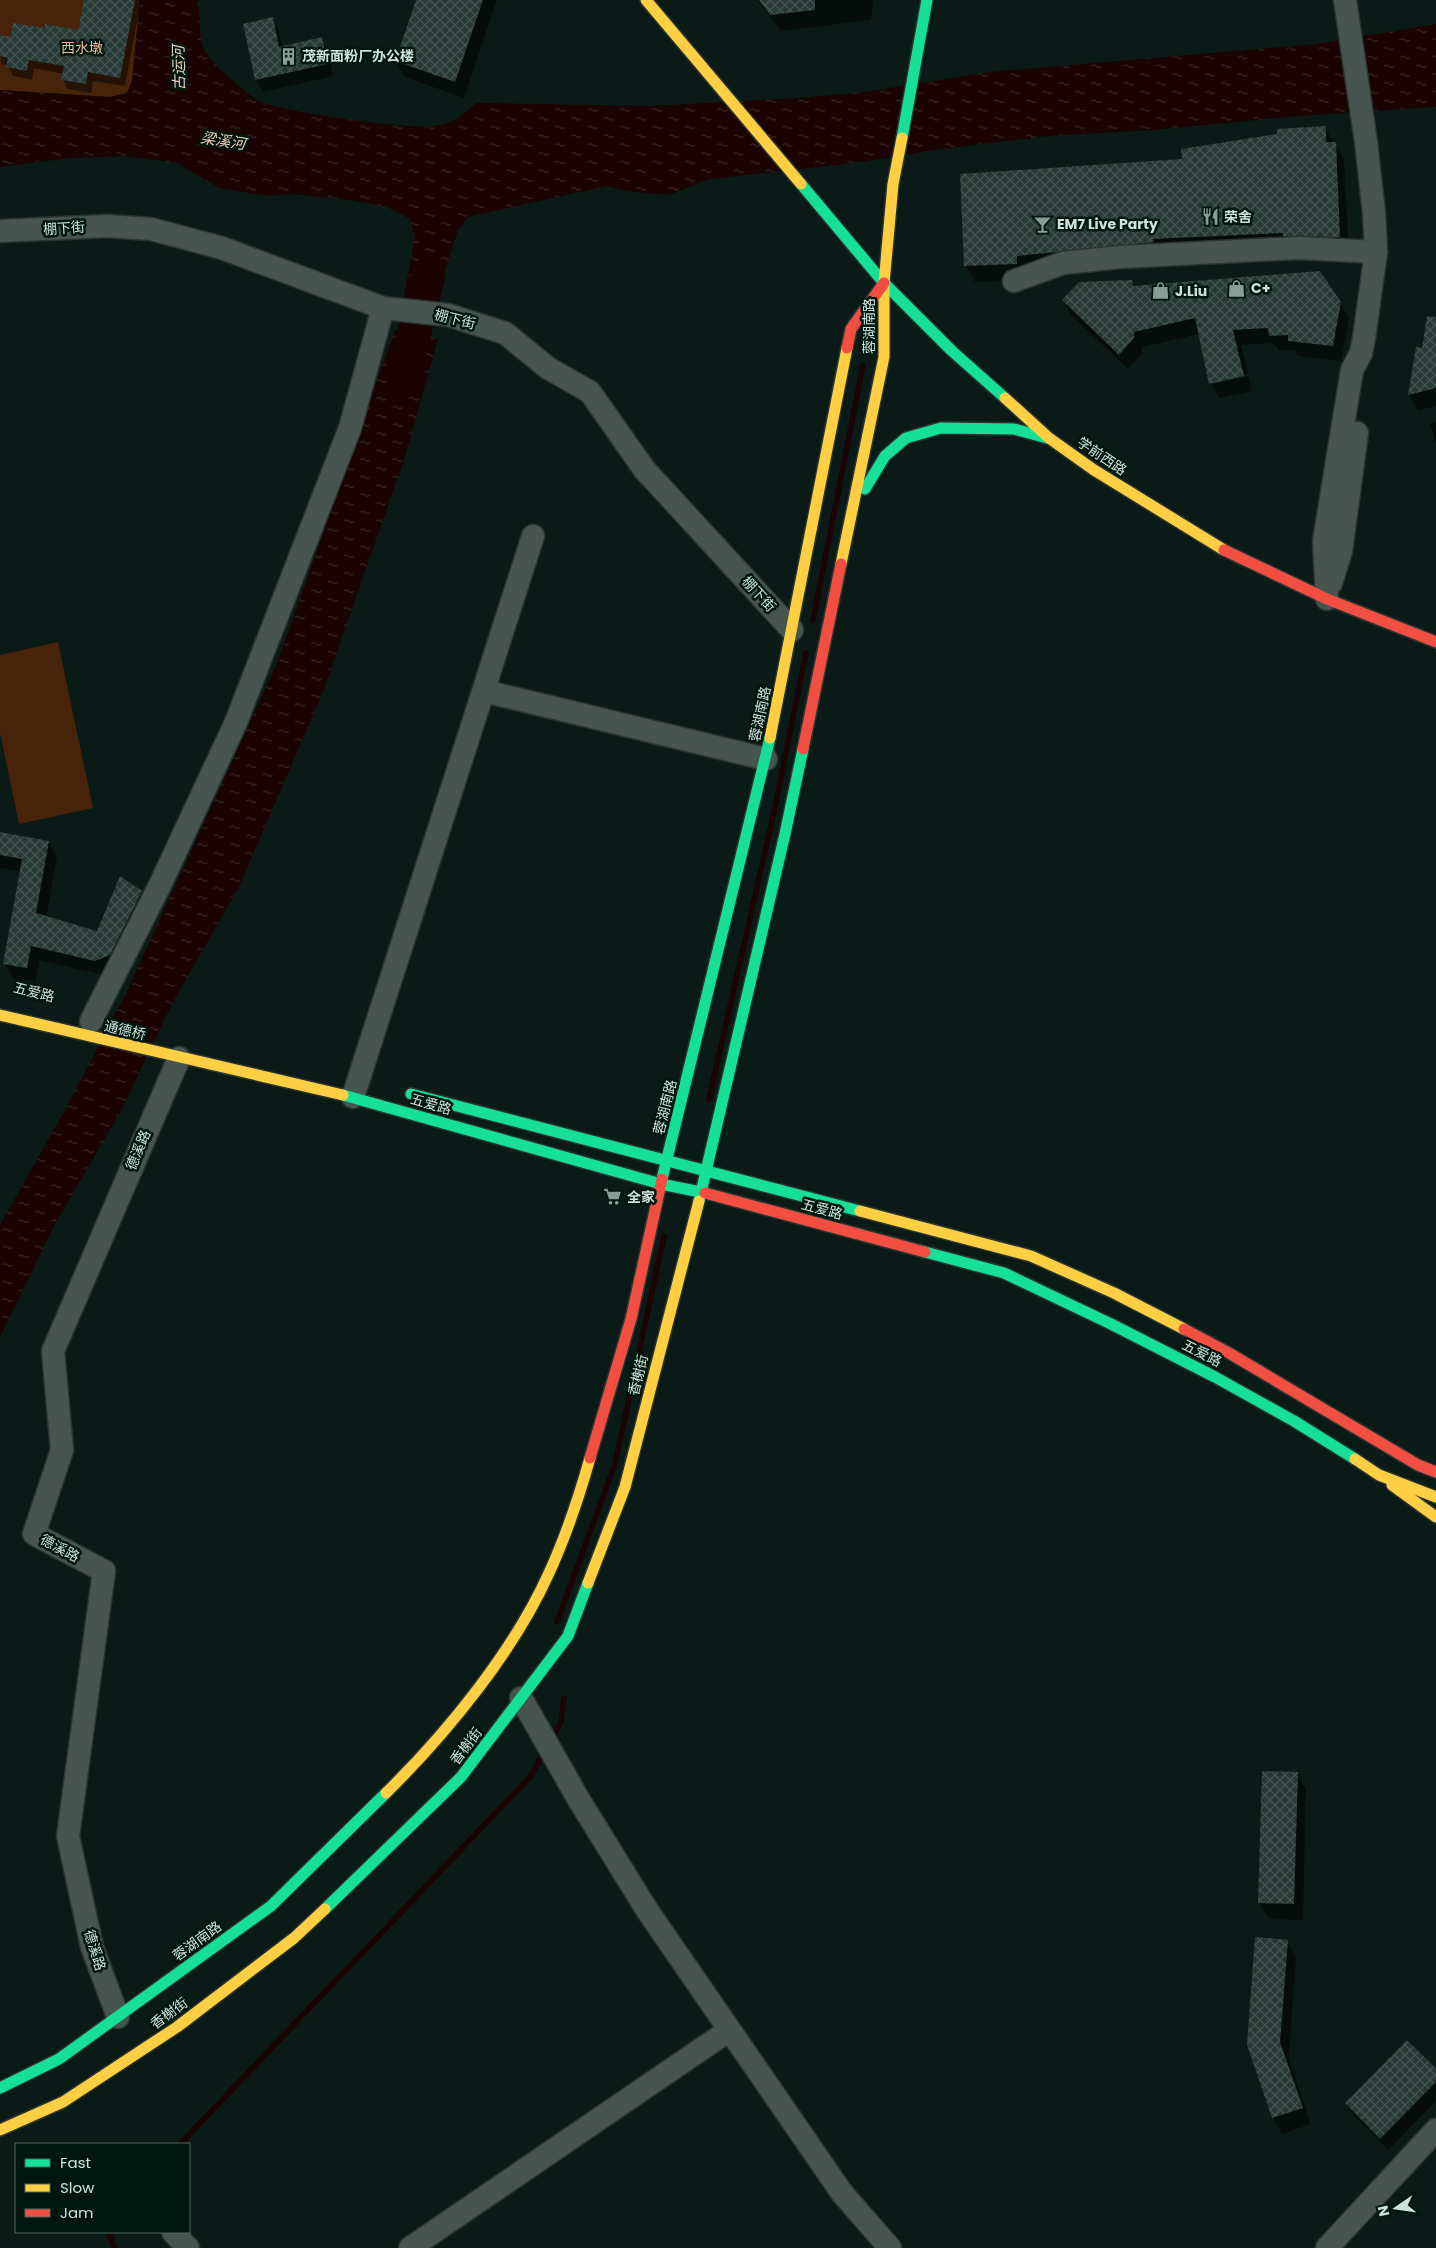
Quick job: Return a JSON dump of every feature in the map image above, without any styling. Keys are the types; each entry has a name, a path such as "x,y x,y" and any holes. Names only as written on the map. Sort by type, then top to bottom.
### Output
{"main road":[{"name":"学前西路","path":"646,0 884,283 952,352 1049,438 1101,475 1224,550 1326,599 1436,642"},
{"path":"884,283 893,184 927,0"},
{"name":"蓉湖南路","path":"700,1192 783,844 822,638 856,503 884,356 884,283"},
{"name":"蓉湖南路","path":"0,2088 59,2059 271,1906 389,1790 465,1705 510,1644 549,1574 577,1504 628,1328 661,1184 797,632 851,329 884,283"},
{"path":"856,503 885,456 906,438 942,428 1014,429 1049,438"},
{"path":"0,1016 89,1025"},
{"name":"通德桥","path":"89,1025 169,1056"},
{"name":"五爱路","path":"169,1056 357,1085 661,1184 700,1192 1004,1273 1111,1324 1215,1377 1294,1421 1379,1475 1436,1497"},
{"name":"五爱路","path":"397,1091 1030,1256 1114,1292 1229,1353 1418,1465 1436,1472"},
{"name":"香榭街","path":"0,2130 63,2102 177,2027 294,1938 461,1777 568,1636 625,1488 700,1192"},
{"path":"1418,1465 1436,1467"},
{"path":"1379,1475 1436,1517"}],"street":[{"path":"1326,599 1341,551 1365,370 1361,353 1376,252 1374,213 1366,142 1345,0"},
{"name":"棚下街","path":"0,231 107,226 151,229 222,248 383,308 448,315 504,333 548,368 590,392 644,469 797,632"},
{"path":"1014,281 1063,263 1121,257 1298,248 1376,252"},
{"path":"89,1025 160,885 236,722 350,428 383,308"},
{"path":"357,1085 533,536"},
{"path":"484,691 766,759"},
{"name":"德溪路","path":"118,2017 92,1947 68,1836 104,1571 34,1534 62,1450 53,1351 169,1056"},
{"path":"520,1698 646,1910 842,2193 890,2248"},
{"path":"410,2248 728,2031"},
{"path":"1327,2248 1436,2130"},
{"path":"174,2233 188,2248"}],"green space":[{"name":"西水墩","path":"0,0 140,0 132,81 127,93 111,97 0,90"},
{"path":"58,642 93,808 19,824 0,733 0,655"}],"water":[{"path":"140,0 198,0 200,32 204,49 236,84 257,100 314,114 399,125 440,125 457,118 476,103 651,106 858,93 990,72 1315,44 1436,24 1436,107 1298,116 1153,130 1048,136 933,150 854,163 709,179 669,195 626,191 607,186 467,217 456,236 434,306 403,301 415,236 410,219 387,207 350,200 291,194 266,196 219,188 177,163 124,156 71,158 0,167 0,90 110,97 127,93 132,81"},
{"path":"395,330 438,339 405,457 323,692 239,887 174,1000 122,1109 54,1226 0,1337 0,1225 71,1099 128,989 278,661"}],"building":[{"path":"84,0 135,0 120,78 88,72 86,84 61,80 64,66 29,60 27,71 6,67 8,58 0,56 0,35 11,37 13,23 45,28 45,24 78,30"},
{"path":"416,0 483,0 455,82 395,61"},
{"path":"759,0 815,0 815,10 770,15"},
{"name":"茂新面粉厂办公楼","path":"273,17 279,47 322,37 328,64 255,80 243,24"},
{"path":"1326,126 1326,142 1336,142 1340,237 1283,236 1283,233 1153,239 1154,242 1017,256 1017,264 964,266 960,174 1182,159 1181,149 1277,134 1277,129"},
{"path":"1320,271 1341,302 1333,346 1288,341 1288,335 1269,336 1268,328 1233,330 1244,376 1209,384 1195,318 1134,332 1134,338 1119,355 1062,300 1079,282 1132,280 1133,286"},
{"path":"1427,316 1436,317 1436,388 1408,395 1416,347 1422,348"},
{"path":"0,832 49,841 36,913 97,931 120,876 142,891 110,955 95,961 31,946 27,968 3,964 22,859 0,855"},
{"path":"1262,1771 1298,1772 1294,1904 1258,1903"},
{"path":"1255,1937 1288,1940 1280,2042 1303,2108 1272,2118 1247,2045"},
{"path":"1407,2040 1436,2068 1436,2082 1380,2139 1345,2103"}],"waterway":[{"path":"403,379 428,277"},
{"path":"813,621 863,365"},
{"path":"709,1099 774,812 806,653"},
{"path":"557,1622 615,1464 664,1236"},
{"path":"551,1741 561,1722 564,1698"},
{"path":"181,2143 530,1777 545,1751"},
{"path":"110,2233 109,2234 115,2248"}],"traffic: fast":[{"path":"902,138 927,0"},
{"path":"801,184 884,283 952,351 1005,398"},
{"path":"865,489 885,456 906,438 941,428 1014,429 1047,438"},
{"path":"662,1179 770,738"},
{"path":"699,1201 785,834 803,749"},
{"path":"411,1094 860,1211"},
{"path":"343,1095 661,1184 705,1193"},
{"path":"925,1252 1004,1273 1111,1324 1215,1377 1294,1421 1355,1459"},
{"path":"325,1909 461,1777 568,1636 588,1583"},
{"path":"0,2088 59,2059 271,1906 386,1793"}],"traffic: slow":[{"path":"646,0 801,184"},
{"path":"841,564 884,357 884,283 893,184 902,138"},
{"path":"770,738 847,348"},
{"path":"1005,398 1049,438 1094,470 1224,550"},
{"path":"0,1015 343,1095"},
{"path":"588,1583 625,1487 699,1201"},
{"path":"860,1211 1031,1256 1114,1293 1184,1329"},
{"path":"386,1793 455,1718 498,1661 517,1632 555,1559 572,1516 590,1458"},
{"path":"1355,1459 1379,1475 1436,1497"},
{"path":"1392,1485 1436,1517"},
{"path":"0,2130 63,2102 177,2027 294,1938 325,1909"}],"traffic: jam":[{"path":"847,348 851,329 884,283"},
{"path":"1224,550 1327,599 1436,642"},
{"path":"803,749 841,564"},
{"path":"590,1458 631,1319 662,1179"},
{"path":"705,1193 925,1252"},
{"path":"1184,1329 1229,1353 1418,1465 1436,1472"}],"place":[{"name":"茂新面粉厂办公楼","path":"288,56"},
{"name":"荣舍","path":"1210,217"},
{"name":"EM7 Live Party","path":"1043,224"},
{"name":"C+","path":"1237,288"},
{"name":"J.Liu","path":"1161,291"},
{"name":"全家","path":"613,1197"}],"water label":[{"name":"古运河","path":"179,68"},
{"name":"梁溪河","path":"223,141"}]}
